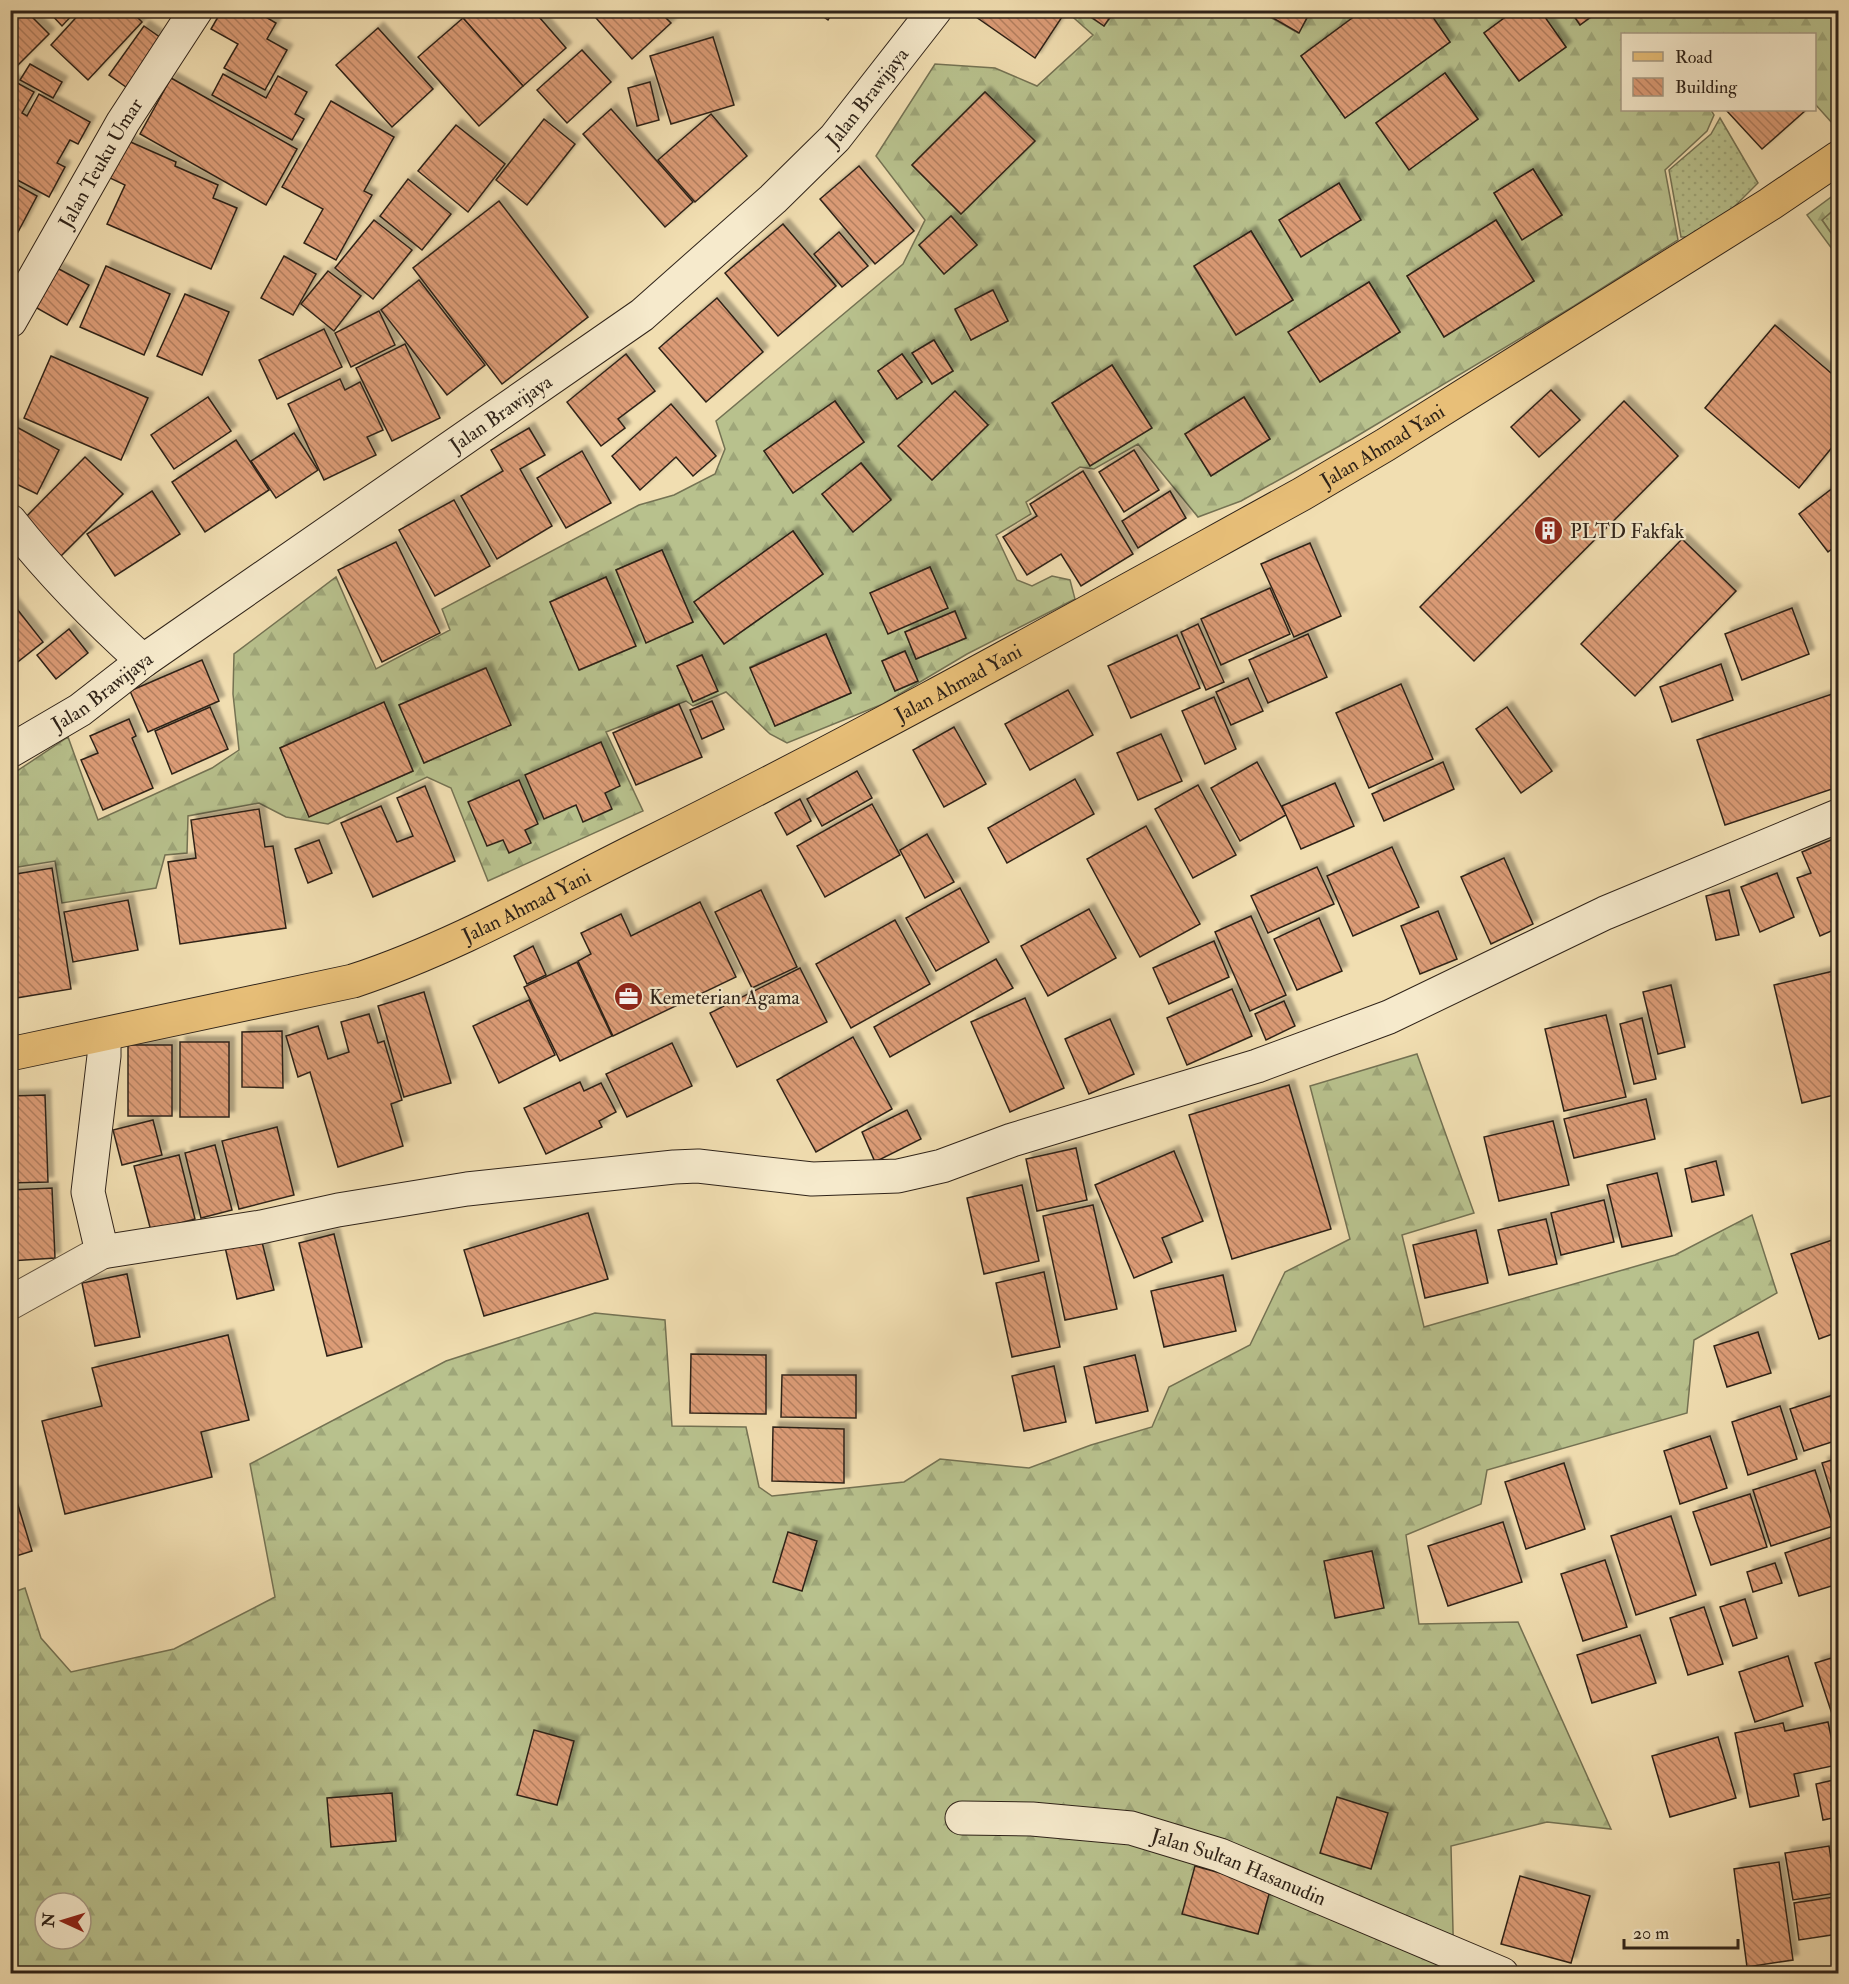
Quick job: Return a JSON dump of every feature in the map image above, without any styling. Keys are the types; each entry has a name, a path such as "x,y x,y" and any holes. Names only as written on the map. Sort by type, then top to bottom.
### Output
{"main road":[{"name":"Jalan Teuku Umar","path":"10,321 123,122 196,10"},
{"name":"Jalan Brawijaya","path":"10,751 80,710 143,661 642,315 773,199 835,138 934,10"},
{"name":"Jalan Ahmad Yani","path":"10,1054 352,981 386,970 492,922 772,783 1054,631 1357,462 1770,204 1839,158"},
{"path":"10,521 43,564 84,608 143,661"},
{"path":"10,1303 102,1252 261,1227 338,1210 467,1189 698,1166 812,1179 898,1176 942,1166 1012,1140 1257,1066 1389,1017 1605,913 1839,816"},
{"path":"102,1252 88,1192 104,1056 104,1035"},
{"name":"Jalan Sultan Hasanudin","path":"962,1818 1032,1819 1131,1828 1220,1855 1502,1974"}],"green space":[{"path":"1066,11 1081,11 1104,26 1115,11 1259,11 1298,33 1311,11 1363,11 1301,56 1345,118 1450,42 1428,11 1515,11 1484,33 1519,81 1566,47 1540,11 1570,11 1580,25 1600,11 1838,11 1838,121 1833,124 1816,105 1816,33 1621,33 1621,111 1712,111 1714,115 1707,131 1665,170 1678,240 1574,306 1352,439 1241,501 1198,517 1138,444 1094,469 1080,467 1026,502 1031,514 996,535 1017,580 1032,586 1052,576 1070,580 1075,599 967,654 883,704 787,743 770,734 726,692 693,706 686,701 606,732 643,811 488,881 451,788 427,777 328,824 286,817 259,803 188,816 187,853 165,855 156,888 62,903 55,861 11,868 11,775 68,737 98,820 212,768 239,750 233,694 234,654 336,577 376,669 450,630 442,609 639,505 674,495 715,474 725,449 716,421 903,264 925,220 876,156 935,64 995,68 1037,86 1093,35","holes":["1445,73 1478,119 1409,169 1376,123","985,92 1034,141 961,214 912,165","1533,169 1562,215 1522,239 1494,193","951,216 977,245 944,274 919,245","1496,220 1534,281 1444,337 1407,276","1251,231 1293,300 1236,335 1194,267","1369,282 1400,332 1320,382 1289,332","992,290 1008,321 971,340 955,310","933,340 953,371 932,384 913,353","902,354 922,382 897,399 878,371","1112,365 1151,428 1090,466 1052,403","1244,397 1270,439 1211,476 1185,434","835,401 864,442 793,493 764,451","988,425 932,480 899,446","861,463 891,499 853,532 822,494","793,531 823,574 724,644 694,602","662,550 693,622 647,642 616,570","930,567 947,608 871,593","606,577 635,646 580,670 550,602","955,611 966,638 916,659 905,632","826,634 851,693 775,726 750,667","905,651 918,681 895,691 882,661","702,655 717,691 693,702 677,666","485,668 510,725 424,763 399,705","384,703 413,771 309,816 280,748"]},
{"path":"1720,118 1758,183 1732,209 1688,237 1681,237 1669,170 1711,134"},
{"path":"1838,192 1838,206 1822,220 1838,243 1838,257 1807,215"},
{"path":"1838,206 1838,243 1822,220"},
{"path":"1417,1054 1474,1213 1402,1235 1424,1327 1675,1255 1752,1215 1777,1293 1694,1340 1687,1413 1487,1470 1481,1504 1406,1535 1419,1624 1518,1622 1611,1829 1547,1822 1451,1846 1454,1973 11,1974 11,1593 25,1588 41,1638 71,1672 174,1649 275,1597 250,1464 446,1361 595,1313 665,1320 672,1426 746,1427 759,1487 772,1496 904,1482 940,1459 1029,1468 1091,1445 1152,1427 1169,1387 1250,1345 1285,1272 1350,1239 1310,1086"}],"building":[{"path":"10,10 25,10 49,34 10,73"},
{"path":"47,10 77,10 62,26"},
{"path":"83,10 130,10 142,22 88,80 51,45"},
{"path":"222,10 254,10 276,23 267,39 287,50 265,90 224,68 238,44 211,29"},
{"path":"471,10 533,10 566,48 523,86 463,18"},
{"path":"589,10 674,10 666,18 671,23 632,59"},
{"path":"814,10 834,10 828,20"},
{"path":"966,10 1053,10 1062,17 1035,58"},
{"path":"1081,10 1115,10 1104,26"},
{"path":"1259,10 1311,10 1299,33"},
{"path":"1363,10 1428,10 1450,42 1345,118 1301,56"},
{"path":"1515,10 1540,10 1566,47 1519,81 1484,33"},
{"path":"1570,10 1600,10 1580,25"},
{"path":"463,18 523,86 479,126 418,57"},
{"path":"144,26 161,38 126,87 109,75"},
{"path":"378,28 433,89 392,127 336,65"},
{"path":"713,37 734,105 671,124 650,56"},
{"path":"582,50 611,82 567,123 537,90"},
{"path":"30,64 62,82 53,98 20,80"},
{"path":"1445,73 1478,119 1409,170 1376,123"},
{"path":"223,74 266,98 278,76 307,92 295,114 304,119 292,140 212,95"},
{"path":"171,78 297,149 266,205 140,134"},
{"path":"10,79 34,92 22,113 27,116 39,94 90,122 78,144 70,140 57,163 65,167 49,197 10,176"},
{"path":"650,82 659,120 637,126 628,88"},
{"path":"985,92 1035,141 961,214 912,165"},
{"path":"331,101 394,137 364,191 372,195 336,260 304,243 323,209 282,187"},
{"path":"611,109 693,202 665,227 583,134"},
{"path":"1727,111 1805,111 1762,149"},
{"path":"711,114 747,156 695,202 658,160"},
{"path":"544,119 575,144 527,205 496,180"},
{"path":"456,125 505,164 468,212 418,171"},
{"path":"126,140 176,162 175,166 218,185 213,198 237,208 211,269 107,224 125,185 110,178"},
{"path":"859,166 914,231 875,264 820,199"},
{"path":"1533,169 1562,215 1522,240 1494,193"},
{"path":"408,179 451,214 422,250 380,216"},
{"path":"10,181 37,196 18,232 10,228"},
{"path":"1339,183 1361,220 1301,257 1279,220"},
{"path":"499,201 588,317 502,384 413,268"},
{"path":"951,216 977,245 944,274 919,245"},
{"path":"374,220 412,250 373,299 335,268"},
{"path":"1496,220 1534,281 1444,337 1407,276"},
{"path":"783,224 836,286 778,336 725,273"},
{"path":"1251,231 1293,300 1236,335 1194,266"},
{"path":"839,232 868,266 842,287 814,254"},
{"path":"284,256 316,274 293,315 261,298"},
{"path":"106,266 170,294 144,355 80,327"},
{"path":"57,268 89,285 67,325 35,307"},
{"path":"328,271 361,296 334,331 301,304"},
{"path":"419,280 485,365 447,395 381,310"},
{"path":"1369,282 1400,332 1320,382 1288,332"},
{"path":"993,290 1008,321 971,340 955,309"},
{"path":"185,294 229,312 202,375 157,356"},
{"path":"717,298 763,352 706,402 659,348"},
{"path":"379,311 395,345 351,367 335,333"},
{"path":"1775,325 1838,379 1838,440 1799,488 1705,408"},
{"path":"324,329 342,367 277,399 259,360"},
{"path":"934,340 953,371 932,384 912,353"},
{"path":"405,344 440,418 392,441 356,368"},
{"path":"626,354 655,391 618,419 625,428 601,446 567,402"},
{"path":"902,354 922,382 897,399 878,371"},
{"path":"51,356 148,398 121,460 24,418"},
{"path":"1112,365 1152,428 1090,466 1052,403"},
{"path":"340,379 345,390 360,382 383,430 367,437 376,455 324,480 288,404"},
{"path":"1551,390 1580,420 1539,457 1511,427"},
{"path":"955,391 988,425 932,480 898,446"},
{"path":"208,397 231,431 174,469 151,435"},
{"path":"1244,397 1270,439 1211,476 1185,434"},
{"path":"835,401 864,442 793,493 764,451"},
{"name":"PLTD Fakfak","path":"1624,401 1678,456 1474,661 1420,607"},
{"path":"671,404 716,456 693,476 676,457 640,490 612,456"},
{"path":"11,424 59,450 37,494 10,481"},
{"path":"529,428 545,455 520,469 552,526 497,559 461,496 503,471 491,450"},
{"path":"294,433 318,470 276,498 251,461"},
{"path":"236,440 269,490 205,532 172,482"},
{"path":"1134,450 1159,490 1124,512 1099,472"},
{"path":"582,451 611,503 566,528 537,478"},
{"path":"85,457 123,494 59,558 22,521"},
{"path":"861,463 891,500 853,532 822,494"},
{"path":"1083,471 1133,554 1081,586 1061,554 1027,575 1003,537 1037,516 1030,504"},
{"path":"1838,484 1838,544 1828,552 1799,514"},
{"path":"152,491 180,534 115,576 87,534"},
{"path":"1170,491 1186,518 1138,548 1122,521"},
{"path":"454,500 490,566 435,596 399,530"},
{"path":"793,531 823,574 724,644 694,602"},
{"path":"1682,539 1736,591 1635,696 1581,644"},
{"path":"396,542 440,633 382,662 338,570"},
{"path":"1310,543 1341,616 1294,637 1261,564"},
{"path":"662,550 693,622 646,643 616,570"},
{"path":"930,567 948,608 888,634 870,593"},
{"path":"606,577 636,646 579,670 550,602"},
{"path":"1270,588 1290,634 1221,665 1201,619"},
{"path":"10,600 43,642 10,668"},
{"path":"1792,608 1809,654 1742,680 1725,634"},
{"path":"955,611 966,638 916,659 905,632"},
{"path":"1198,624 1224,682 1206,690 1181,632"},
{"path":"69,629 88,653 56,679 37,655"},
{"path":"826,634 851,693 775,726 750,668"},
{"path":"1308,634 1327,677 1268,703 1249,660"},
{"path":"1177,635 1200,688 1131,718 1108,666"},
{"path":"905,651 918,681 895,691 882,661"},
{"path":"702,655 718,691 693,702 677,666"},
{"path":"202,660 219,701 148,732 130,691"},
{"path":"1721,664 1733,700 1672,722 1660,687"},
{"path":"486,668 511,725 424,763 399,705"},
{"path":"1248,678 1263,711 1231,725 1216,692"},
{"path":"1401,684 1433,759 1369,788 1336,713"},
{"path":"1068,690 1093,735 1030,770 1005,724"},
{"path":"1838,692 1838,787 1725,825 1697,740"},
{"path":"1214,697 1236,749 1205,764 1182,711"},
{"path":"712,701 724,729 702,739 690,710"},
{"path":"384,702 413,771 309,817 280,748"},
{"path":"679,704 702,757 636,785 613,733"},
{"path":"210,707 228,749 172,774 155,731"},
{"path":"1507,707 1552,771 1521,793 1476,729"},
{"path":"129,719 136,736 132,738 153,788 103,810 81,760 98,753 90,736"},
{"path":"954,727 986,784 944,807 913,750"},
{"path":"1161,734 1182,781 1138,800 1117,753"},
{"path":"601,742 620,786 605,793 612,809 583,822 576,805 544,819 525,775"},
{"path":"1257,762 1286,815 1240,841 1211,788"},
{"path":"1443,762 1454,789 1384,821 1372,794"},
{"path":"857,771 872,798 822,826 807,799"},
{"path":"1075,779 1094,814 1007,863 988,828"},
{"path":"519,780 538,824 525,830 531,843 509,853 503,840 487,846 468,802"},
{"path":"1335,783 1354,826 1301,849 1282,806"},
{"path":"1198,785 1236,855 1193,878 1155,809"},
{"path":"425,786 455,861 373,897 341,823 381,806 397,842 413,836 397,798"},
{"path":"800,799 811,821 787,835 775,813"},
{"path":"872,804 900,855 825,897 797,846"},
{"path":"259,809 265,847 273,846 286,928 180,944 168,862 196,858 191,820"},
{"path":"1146,826 1200,924 1140,957 1087,859"},
{"path":"927,834 954,882 925,898 900,850"},
{"path":"1838,837 1838,928 1820,936 1797,878 1811,873 1802,852"},
{"path":"319,840 332,873 308,883 295,849"},
{"path":"1392,847 1419,907 1353,936 1327,876"},
{"path":"1504,858 1533,924 1491,944 1461,877"},
{"path":"1317,867 1334,904 1268,933 1251,896"},
{"path":"52,868 71,989 10,999 10,875"},
{"path":"1777,873 1794,917 1760,932 1741,887"},
{"path":"960,888 989,942 936,971 906,918"},
{"path":"761,890 797,967 752,988 715,912"},
{"path":"1729,890 1739,935 1716,940 1706,896"},
{"path":"128,900 138,950 73,962 64,912"},
{"path":"700,902 736,977 613,1036 578,961 591,954 581,933 621,914 631,936"},
{"path":"1089,909 1116,958 1048,996 1021,946"},
{"path":"1438,911 1457,959 1420,974 1401,926"},
{"path":"1251,916 1286,995 1250,1011 1215,932"},
{"path":"1319,918 1342,971 1297,990 1274,939"},
{"path":"895,920 930,984 851,1028 816,964"},
{"path":"1214,941 1229,977 1169,1004 1153,968"},
{"path":"533,946 546,975 527,984 514,956"},
{"path":"996,959 1013,988 890,1057 874,1027"},
{"path":"577,962 612,1036 560,1061 524,987"},
{"path":"800,968 827,1022 737,1067 710,1013"},
{"path":"1838,970 1838,1094 1802,1103 1774,985"},
{"path":"1671,985 1685,1047 1658,1054 1643,992"},
{"path":"1232,989 1252,1036 1187,1065 1167,1018"},
{"path":"424,992 451,1083 404,1097 378,1006"},
{"path":"1025,998 1064,1088 1010,1112 971,1022"},
{"path":"529,1000 555,1055 499,1083 473,1026"},
{"path":"1284,1001 1295,1026 1266,1040 1255,1014"},
{"path":"369,1014 378,1043 384,1041 402,1100 391,1104 403,1146 338,1167 310,1072 298,1077 286,1036 318,1026 328,1059 349,1052 341,1022"},
{"path":"1606,1015 1626,1097 1564,1111 1545,1029"},
{"path":"1642,1018 1656,1079 1634,1084 1620,1024"},
{"path":"1110,1019 1134,1074 1089,1094 1065,1039"},
{"path":"282,1031 283,1088 242,1087 242,1032"},
{"path":"853,1037 892,1109 816,1152 777,1080"},
{"path":"180,1042 229,1042 229,1117 180,1117"},
{"path":"672,1043 692,1086 627,1117 606,1074"},
{"path":"128,1045 172,1045 172,1116 128,1116"},
{"path":"580,1082 584,1091 601,1083 616,1112 599,1121 602,1127 546,1154 524,1108"},
{"path":"1289,1085 1331,1229 1232,1259 1189,1115"},
{"path":"45,1095 48,1182 10,1183 10,1096"},
{"path":"1646,1099 1655,1139 1574,1158 1564,1119"},
{"path":"907,1110 921,1139 875,1162 862,1132"},
{"path":"153,1120 162,1155 122,1165 113,1130"},
{"path":"1553,1121 1569,1185 1499,1201 1484,1137"},
{"path":"277,1127 294,1195 239,1209 222,1141"},
{"path":"215,1145 232,1210 201,1218 185,1153"},
{"path":"1076,1148 1087,1200 1037,1211 1026,1159"},
{"path":"1174,1151 1203,1221 1162,1238 1172,1262 1134,1278 1095,1185"},
{"path":"179,1155 195,1219 151,1231 134,1166"},
{"path":"1716,1161 1724,1195 1692,1202 1685,1169"},
{"path":"1657,1173 1672,1236 1622,1247 1607,1185"},
{"path":"1022,1185 1039,1261 984,1274 967,1198"},
{"path":"52,1188 55,1258 10,1261 10,1190"},
{"path":"1604,1200 1614,1242 1561,1255 1551,1213"},
{"path":"1093,1205 1117,1309 1065,1320 1043,1216"},
{"path":"588,1213 608,1279 484,1316 464,1250"},
{"path":"1546,1219 1557,1264 1509,1275 1498,1230"},
{"path":"1476,1230 1488,1283 1425,1298 1413,1245"},
{"path":"334,1234 362,1347 327,1356 299,1243"},
{"path":"261,1238 274,1290 237,1299 225,1247"},
{"path":"1838,1238 1838,1332 1819,1339 1791,1254"},
{"path":"1044,1272 1060,1347 1012,1357 996,1283"},
{"path":"127,1274 140,1337 95,1346 82,1283"},
{"path":"1223,1275 1236,1331 1164,1347 1151,1291"},
{"path":"1758,1332 1771,1373 1727,1387 1714,1346"},
{"path":"228,1335 249,1420 201,1432 212,1477 65,1514 42,1421 102,1406 92,1368"},
{"path":"691,1354 766,1355 766,1414 690,1413"},
{"path":"1135,1355 1148,1411 1096,1423 1084,1367"},
{"path":"1054,1366 1066,1422 1024,1431 1012,1376"},
{"path":"782,1375 856,1375 856,1418 781,1417"},
{"path":"1836,1394 1838,1440 1804,1451 1790,1409"},
{"path":"1780,1406 1797,1459 1748,1475 1732,1422"},
{"path":"773,1427 844,1429 844,1483 772,1481"},
{"path":"1710,1436 1727,1488 1680,1504 1664,1451"},
{"path":"1838,1458 1838,1504 1835,1505 1822,1463"},
{"path":"1564,1463 1585,1529 1526,1549 1505,1482"},
{"path":"1815,1470 1833,1526 1771,1546 1753,1490"},
{"path":"14,1492 32,1551 10,1558 10,1493"},
{"path":"1750,1494 1767,1547 1711,1565 1693,1512"},
{"path":"1671,1516 1696,1595 1636,1615 1611,1536"},
{"path":"1503,1522 1522,1582 1448,1606 1428,1546"},
{"path":"788,1532 817,1541 802,1591 773,1582"},
{"path":"1838,1535 1838,1584 1799,1596 1785,1553"},
{"path":"1372,1551 1384,1608 1335,1618 1324,1561"},
{"path":"1605,1560 1627,1627 1583,1641 1561,1574"},
{"path":"1775,1563 1782,1583 1753,1592 1747,1572"},
{"path":"1745,1599 1757,1638 1733,1646 1720,1607"},
{"path":"1704,1607 1723,1664 1688,1675 1670,1618"},
{"path":"1640,1635 1656,1683 1592,1703 1577,1655"},
{"path":"1788,1656 1803,1706 1755,1722 1739,1672"},
{"path":"1838,1656 1838,1726 1836,1726 1815,1663"},
{"path":"1828,1722 1837,1765 1794,1774 1799,1796 1750,1807 1735,1733 1783,1723 1785,1731"},
{"path":"534,1730 574,1741 557,1805 517,1795"},
{"path":"1718,1737 1736,1798 1670,1817 1652,1756"},
{"path":"1838,1779 1838,1817 1823,1820 1816,1784"},
{"path":"392,1793 396,1841 331,1847 327,1798"},
{"path":"1337,1797 1388,1813 1371,1869 1320,1853"},
{"path":"1838,1825 1838,1855 1832,1826"},
{"path":"1829,1846 1836,1893 1793,1900 1785,1853"},
{"path":"1779,1862 1793,1960 1747,1967 1734,1869"},
{"path":"1195,1866 1271,1887 1258,1934 1182,1914"},
{"path":"1520,1876 1590,1896 1571,1963 1501,1944"},
{"path":"1834,1897 1838,1934 1799,1940 1794,1903"},
{"path":"1293,1967 1309,1974 1290,1974"}],"place":[{"name":"PLTD Fakfak","path":"1549,531"},
{"name":"Kemeterian Agama","path":"628,997"}]}
